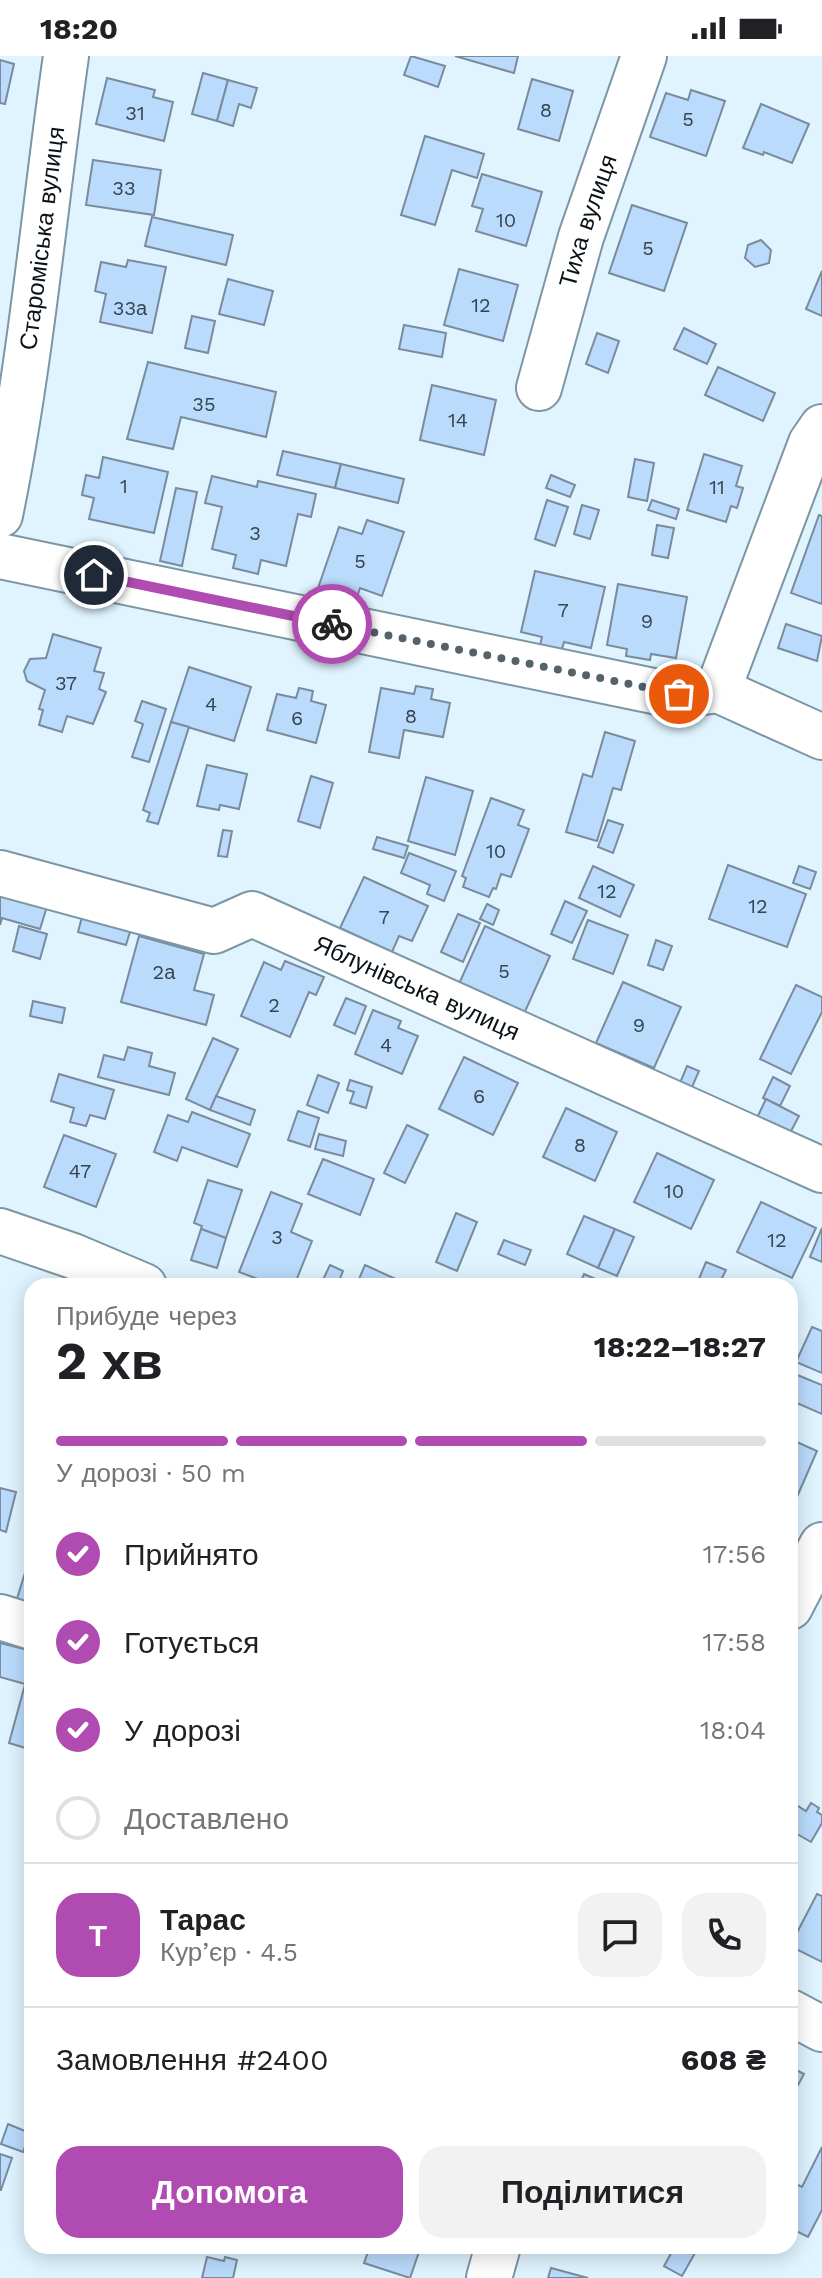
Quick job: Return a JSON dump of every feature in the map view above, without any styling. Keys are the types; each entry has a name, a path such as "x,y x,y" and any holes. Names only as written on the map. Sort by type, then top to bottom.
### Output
{"street":[{"name":"Староміська вулиця","path":"0,515 9,420 66,56"},
{"name":"Тиха вулиця","path":"539,388 581,237 644,56"},
{"path":"718,690 811,443 822,427"},
{"path":"0,556 658,692 689,694 718,690 822,737"},
{"name":"Яблунівська вулиця","path":"0,873 214,931 252,914 822,1170"},
{"path":"0,1231 125,1278"},
{"path":"0,1617 24,1624"},
{"path":"798,2016 822,2029"},
{"path":"489,2278 496,2254"}],"building":[{"path":"411,56 445,66 438,87 404,75"},
{"path":"455,56 518,56 514,73"},
{"path":"0,60 14,64 5,104 0,103"},
{"path":"203,73 228,80 217,121 192,114"},
{"path":"107,78 155,90 153,97 173,102 164,141 96,124"},
{"path":"532,79 573,91 559,141 518,129"},
{"path":"228,80 257,88 251,108 239,104 233,126 217,121"},
{"path":"691,90 725,101 706,156 650,137 666,93 688,100"},
{"path":"761,104 809,124 792,163 743,148"},
{"path":"425,136 484,154 477,178 452,170 435,225 401,215"},
{"path":"93,160 161,170 154,215 86,205"},
{"path":"482,174 542,192 526,246 476,231 483,209 472,206"},
{"path":"632,205 687,223 664,291 609,273"},
{"path":"152,217 233,235 226,265 145,246"},
{"path":"761,240 771,250 769,263 755,267 745,258 748,245"},
{"path":"128,260 166,267 152,333 100,322 106,294 95,291 101,262 126,267"},
{"path":"459,269 518,285 503,341 444,325"},
{"path":"822,271 822,316 806,309"},
{"path":"228,279 273,291 264,325 219,314"},
{"path":"192,316 215,321 208,353 185,348"},
{"path":"404,325 446,333 442,357 399,349"},
{"path":"684,328 716,344 707,364 674,349"},
{"path":"597,333 619,341 608,373 586,364"},
{"path":"148,362 276,392 266,437 181,417 173,449 127,439"},
{"path":"718,367 775,393 763,421 705,395"},
{"path":"432,385 496,400 484,455 420,440"},
{"path":"283,451 341,464 335,488 277,475"},
{"path":"704,454 742,466 736,486 743,488 737,508 731,506 726,522 687,510"},
{"path":"103,457 168,472 154,533 89,519 94,498 82,495 86,475 99,478"},
{"path":"635,459 654,463 647,501 628,497"},
{"path":"341,464 404,479 398,503 335,488"},
{"path":"551,475 575,485 570,497 546,488"},
{"path":"212,476 257,487 258,481 316,494 311,517 298,514 286,566 261,560 258,574 233,568 236,555 212,549 222,507 205,503"},
{"path":"176,488 197,492 182,566 160,561"},
{"path":"547,500 568,507 555,546 535,539"},
{"path":"652,500 679,509 676,519 648,510"},
{"path":"582,505 599,510 590,539 574,534"},
{"path":"819,515 822,516 822,604 791,593"},
{"path":"367,520 404,532 382,596 360,588 355,603 317,591 339,527 362,534"},
{"path":"657,525 674,528 668,558 652,555"},
{"path":"535,571 605,587 591,648 564,642 562,649 540,645 542,637 521,632"},
{"path":"618,584 687,597 676,658 651,654 650,660 626,656 627,649 607,645"},
{"path":"786,624 822,636 817,661 778,648"},
{"path":"53,634 101,648 94,671 104,673 99,689 106,692 93,724 67,716 62,732 39,725 43,710 39,709 45,690 27,681 24,671 30,659 46,658"},
{"path":"189,667 251,687 234,741 171,722"},
{"path":"416,686 433,689 431,699 450,703 443,737 404,730 399,758 369,752 381,688 414,694"},
{"path":"299,688 313,691 311,701 326,705 316,743 267,730 277,694 296,698"},
{"path":"142,701 166,709 149,762 132,757 143,724 135,721"},
{"path":"171,722 189,727 158,824 147,821 150,813 143,810"},
{"path":"605,732 635,741 621,790 613,788 597,841 566,832 583,774 592,777"},
{"path":"207,765 247,774 239,809 220,805 219,810 197,806"},
{"path":"311,776 333,783 320,828 298,821"},
{"path":"426,777 473,791 455,855 408,841"},
{"path":"491,798 524,810 518,825 529,829 511,877 501,874 496,889 493,888 489,897 463,887 466,878 462,876"},
{"path":"608,820 623,825 613,853 598,847"},
{"path":"223,830 232,831 227,857 218,856"},
{"path":"377,837 408,846 404,858 373,849"},
{"path":"409,853 456,871 444,901 427,894 430,885 401,873"},
{"path":"728,865 806,894 787,947 709,919"},
{"path":"593,866 634,885 620,917 579,898"},
{"path":"799,866 816,872 810,889 793,883"},
{"path":"364,877 428,906 412,941 399,936 392,952 340,928"},
{"path":"0,881 50,897 40,929 2,918 0,925"},
{"path":"565,901 587,911 572,943 551,934"},
{"path":"487,904 499,910 493,925 480,919"},
{"path":"84,909 133,922 126,945 78,932"},
{"path":"458,914 480,923 463,962 441,952"},
{"path":"588,920 628,935 613,974 573,959"},
{"path":"19,926 47,934 40,959 13,951"},
{"path":"485,926 550,956 523,1016 458,986"},
{"path":"139,936 204,954 194,990 214,995 206,1025 121,1002"},
{"path":"656,940 672,946 663,970 648,965"},
{"path":"285,961 324,977 316,995 309,992 290,1037 241,1016 264,962 281,970"},
{"path":"623,982 681,1007 654,1068 596,1043"},
{"path":"796,985 822,997 822,1012 791,1074 760,1059"},
{"path":"346,998 366,1006 355,1034 334,1025"},
{"path":"33,1001 65,1008 62,1023 30,1016"},
{"path":"373,1010 401,1021 398,1028 418,1036 402,1074 355,1054"},
{"path":"213,1038 238,1049 210,1110 186,1099"},
{"path":"128,1047 152,1053 149,1066 175,1073 169,1095 98,1077 104,1055 124,1060"},
{"path":"464,1057 518,1083 493,1135 439,1109"},
{"path":"687,1066 699,1071 692,1087 680,1083"},
{"path":"59,1074 114,1090 105,1119 90,1115 86,1126 70,1122 74,1108 51,1101"},
{"path":"318,1075 339,1083 328,1113 307,1105"},
{"path":"773,1077 790,1086 780,1106 763,1098"},
{"path":"350,1080 372,1087 366,1108 350,1103 354,1092 347,1090"},
{"path":"216,1096 255,1110 250,1125 210,1110"},
{"path":"766,1099 799,1116 788,1137 756,1120"},
{"path":"566,1108 617,1132 595,1181 543,1157"},
{"path":"298,1111 319,1118 310,1147 288,1140"},
{"path":"192,1112 250,1134 237,1167 182,1147 177,1161 154,1152 168,1115 188,1122"},
{"path":"407,1125 428,1135 405,1183 384,1173"},
{"path":"319,1134 346,1141 343,1156 315,1149"},
{"path":"64,1135 116,1154 96,1207 44,1187"},
{"path":"657,1153 714,1180 691,1229 634,1202"},
{"path":"323,1159 374,1179 360,1215 308,1194"},
{"path":"208,1180 242,1190 226,1238 201,1229 202,1226 194,1223"},
{"path":"271,1192 302,1204 291,1232 312,1241 297,1278 255,1278 239,1272"},
{"path":"761,1202 816,1228 792,1278 737,1252"},
{"path":"456,1213 477,1222 457,1271 436,1262"},
{"path":"584,1216 615,1229 598,1268 567,1254"},
{"path":"822,1228 822,1262 810,1257"},
{"path":"201,1229 226,1238 217,1268 191,1260"},
{"path":"615,1229 634,1237 617,1276 598,1268"},
{"path":"504,1240 531,1250 525,1265 498,1254"},
{"path":"706,1262 726,1270 722,1278 699,1278"},
{"path":"330,1265 343,1271 340,1278 324,1278"},
{"path":"365,1265 393,1278 359,1278"},
{"path":"812,1327 822,1331 822,1373 798,1363"},
{"path":"798,1375 822,1385 822,1414 798,1404"},
{"path":"798,1443 817,1451 798,1495"},
{"path":"0,1488 16,1492 6,1532 0,1530"},
{"path":"24,1576 24,1604 16,1602"},
{"path":"0,1643 24,1649 24,1684 0,1677"},
{"path":"24,1688 24,1748 9,1743"},
{"path":"811,1803 819,1808 817,1812 822,1815 822,1823 811,1842 798,1835 798,1806 806,1811"},
{"path":"817,1894 822,1896 822,1962 798,1950 798,1931"},
{"path":"798,2071 804,2074 798,2085"},
{"path":"8,2124 24,2131 23,2152 1,2144"},
{"path":"822,2147 822,2210 808,2237 798,2232 798,2185 802,2187"},
{"path":"0,2154 12,2158 1,2190 0,2190"},
{"path":"367,2254 418,2254 410,2278 364,2263"},
{"path":"671,2254 694,2254 682,2276 664,2266"},
{"path":"207,2257 237,2260 233,2278 202,2278"},
{"path":"551,2268 588,2278 548,2278"}],"way so far":[{"path":"332,624 679,694"}],"route":[{"path":"94,575 332,624"}]}
